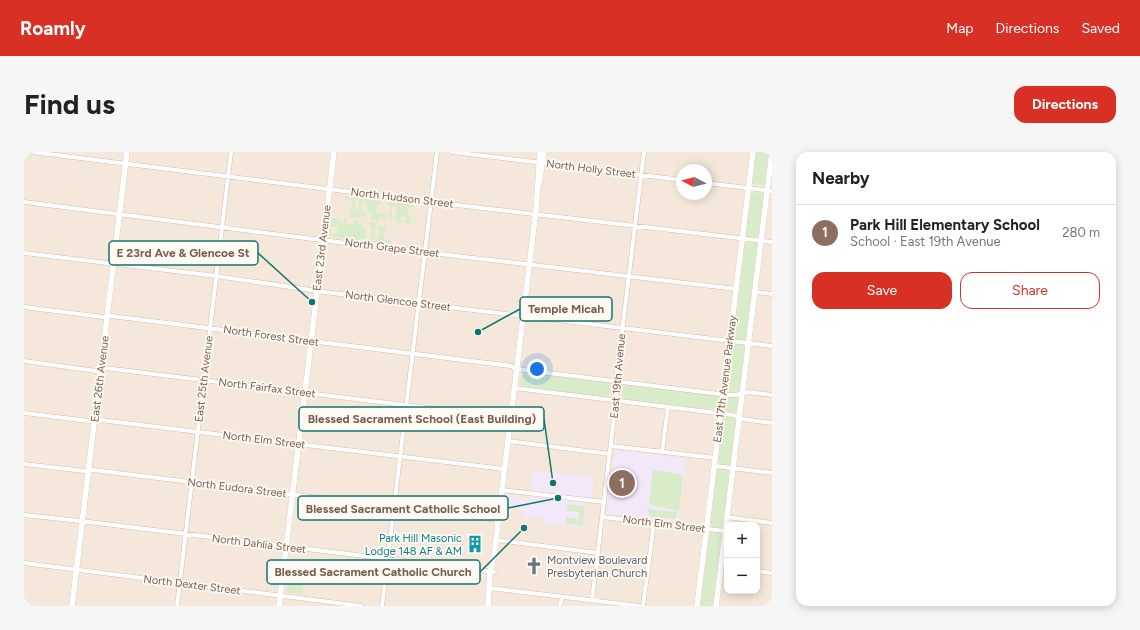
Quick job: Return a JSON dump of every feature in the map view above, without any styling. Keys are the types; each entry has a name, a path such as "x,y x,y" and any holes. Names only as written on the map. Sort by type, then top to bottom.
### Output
{"street":[{"name":"North Hudson Street","path":"32,152 329,190 772,242"},
{"name":"East 26th Avenue","path":"72,606 127,152"},
{"name":"East 25th Avenue","path":"177,606 231,152"},
{"name":"East 23rd Avenue","path":"279,606 334,152"},
{"path":"382,606 437,152"},
{"name":"North Holly Street","path":"452,152 676,179"},
{"path":"540,152 541,163"},
{"path":"488,606 538,188 537,178 544,152"},
{"name":"East 19th Avenue","path":"592,600 616,401 616,381 622,328 644,152"},
{"name":"East 17th Avenue Parkway","path":"697,606 753,152"},
{"name":"East 17th Avenue Parkway","path":"726,522 761,241 770,190 772,152"},
{"path":"712,184 770,190"},
{"name":"North Grape Street","path":"24,202 323,240 736,289"},
{"name":"North Glencoe Street","path":"24,253 114,265 216,276 418,304 772,346"},
{"path":"755,292 772,294"},
{"name":"North Forest Street","path":"24,307 210,328 311,342 511,366 516,369 723,394 735,395 742,393"},
{"name":"North Fairfax Street","path":"24,361 96,371 105,368 510,418"},
{"path":"514,388 735,415 739,418 772,422"},
{"path":"742,393 748,392 772,395"},
{"path":"662,452 668,407"},
{"name":"North Elm Street","path":"24,413 89,421 101,420 504,469"},
{"path":"508,441 610,454"},
{"path":"611,446 716,458"},
{"name":"North Eudora Street","path":"24,464 192,482 498,520"},
{"path":"715,466 772,473"},
{"path":"502,490 604,502"},
{"name":"North Dahlia Street","path":"24,515 492,572"},
{"name":"North Elm Street","path":"602,517 724,532"},
{"path":"727,517 772,523"},
{"path":"643,606 654,523"},
{"path":"496,540 598,553"},
{"name":"North Dexter Street","path":"24,563 361,606"},
{"name":"East 17th Avenue Parkway","path":"716,606 724,567"},
{"path":"760,571 772,573"},
{"path":"490,588 639,606"},
{"path":"560,606 562,597"}],"shaded area":[{"path":"24,152 332,152 277,606 24,606"},
{"path":"336,152 772,152 772,606 281,606"},
{"path":"615,450 686,459 678,522 607,513"},
{"path":"532,470 594,477 592,497 586,497 583,527 543,524 543,519 529,517 522,518 523,509 508,507 509,497 529,499"}],"green space":[{"path":"755,152 770,152 765,186 751,184"},
{"path":"751,192 764,194 759,237 756,238 745,236"},
{"path":"345,196 357,198 357,201 355,202 355,210 359,209 358,198 365,199 364,202 362,202 361,209 364,209 364,212 367,212 366,217 349,217 353,201 345,200"},
{"path":"366,199 380,201 376,213 383,213 385,206 384,211 386,216 389,214 390,207 388,206 388,202 396,203 392,208 391,220 389,220 390,217 386,217 385,221 383,221 382,217 380,217 379,221 371,220 371,214 368,214 367,203 365,202"},
{"path":"397,203 410,204 414,205 413,215 410,223 413,224 405,224 406,217 401,218 401,223 396,222 395,218 397,207 395,206","holes":["410,204 410,207 413,209 412,217 407,216"]},
{"path":"332,217 343,223 344,218 347,219 348,224 354,224 355,220 359,220 358,225 362,224 364,221 363,227 366,231 366,241 355,240 355,238 333,237 333,233 337,234 337,227 331,226 332,236 329,236"},
{"path":"370,222 377,223 376,226 385,227 386,224 384,238 385,240 390,240 390,244 375,242 375,239 377,239 380,234 377,231 379,229 376,227 374,242 367,241 367,239 370,238 372,228 370,227"},
{"path":"747,242 756,243 758,245 747,339 745,340 735,339 733,335 744,244"},
{"path":"732,345 746,346 740,390 734,393 726,391"},
{"path":"525,373 608,382 611,384 617,396 610,394 604,397 526,387 520,382 521,376"},
{"path":"628,385 716,395 720,402 716,408 709,409 628,400 624,398 621,392 623,387"},
{"path":"729,396 738,399 736,412 729,412 726,410 726,398"},
{"path":"727,417 732,417 736,421 731,464 728,465 720,464 718,460 722,423"},
{"path":"718,468 728,469 730,472 723,527 721,528 712,527 709,524 716,470"},
{"path":"653,470 681,474 683,476 679,511 649,504"},
{"path":"568,504 585,506 583,526 565,524 566,517 578,519 579,512 567,511"},
{"path":"647,509 678,512 675,519 650,516"},
{"path":"710,532 723,534 715,606 700,606"},
{"path":"289,574 304,576 302,594 287,593"}],"place":[{"name":"E 23rd Ave & Glencoe St","path":"312,302"},
{"name":"Temple Micah","path":"478,332"},
{"name":"Blessed Sacrament School (East Building)","path":"553,483"},
{"name":"Park Hill Elementary School","path":"622,483"},
{"name":"Blessed Sacrament Catholic School","path":"558,498"},
{"name":"Blessed Sacrament Catholic Church","path":"524,528"},
{"name":"Park Hill Masonic Lodge 148 AF & AM","path":"475,544"},
{"name":"Montview Boulevard Presbyterian Church","path":"534,566"}]}
